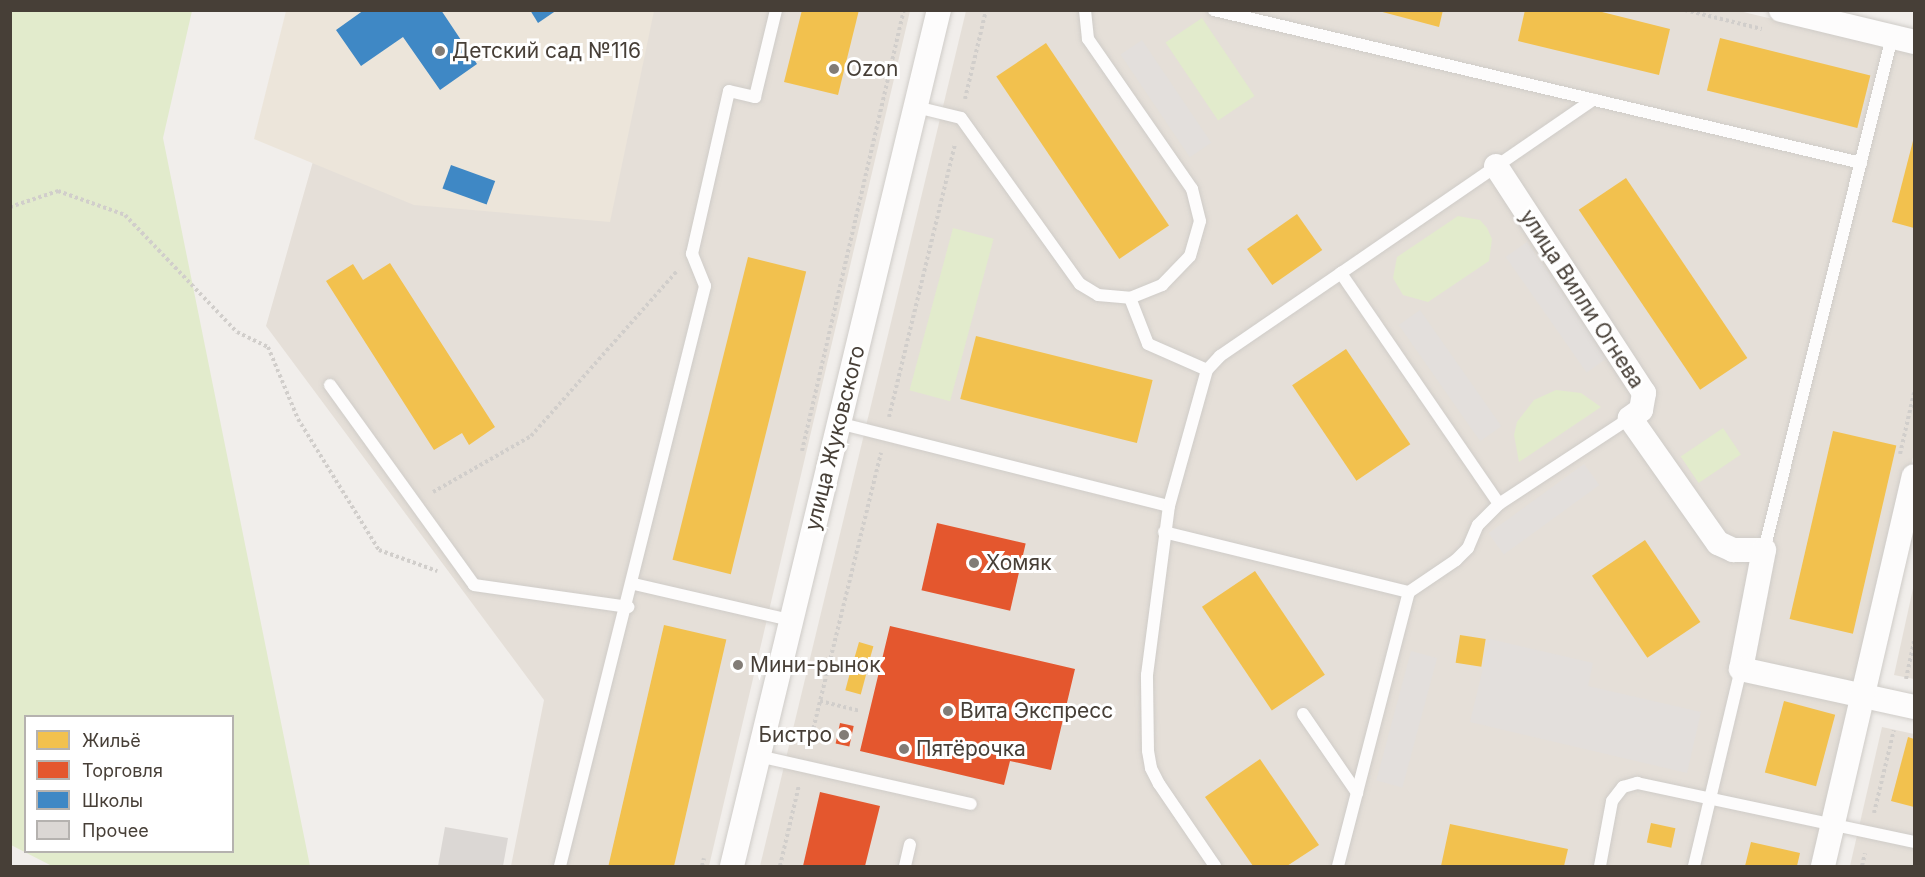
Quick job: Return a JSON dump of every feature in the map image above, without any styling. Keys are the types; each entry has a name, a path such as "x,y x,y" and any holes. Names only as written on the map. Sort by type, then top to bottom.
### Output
{"street":[{"name":"улица Жуковского","path":"732,867 939,10"},
{"path":"1781,10 1903,39"},
{"name":"улица Вилли Огнева","path":"1496,166 1644,393 1641,410 1630,418 1718,543 1733,550 1764,549"},
{"path":"1823,867 1914,477"},
{"path":"1764,549 1741,669 1907,705"}],"lane":[{"path":"560,867 634,584 705,286 692,254 729,91 755,97 776,10"},
{"path":"916,107 961,118 1080,284 1098,295 1130,298 1162,285 1190,256 1200,221 1192,189 1088,39 1085,10"},
{"path":"1214,10 1861,163"},
{"path":"1764,549 1861,163 1903,39"},
{"path":"1215,867 1150,768 1147,675 1169,506 1207,370 1220,356 1593,100"},
{"path":"1341,273 1499,504"},
{"path":"1130,298 1148,344 1207,370"},
{"path":"330,385 474,585 628,607"},
{"path":"1338,867 1409,592 1456,560 1468,548 1478,525 1499,504 1630,418"},
{"path":"838,423 1169,506"},
{"path":"1164,532 1409,592"},
{"path":"634,584 790,621"},
{"path":"1694,867 1741,669"},
{"path":"1303,714 1357,793"},
{"path":"758,756 971,804"},
{"path":"1600,867 1612,801 1623,787 1637,783 1914,843"},
{"path":"905,867 910,845"}],"path":[{"path":"799,464 904,10"},
{"path":"10,207 58,191 125,215 237,332 268,347 298,419 379,550 474,585"},
{"path":"415,503 531,435 692,254"},
{"path":"1862,867 1869,833 1907,705 1914,640"},
{"path":"820,700 860,711"},
{"path":"702,867 705,855"}],"shaded area":[{"path":"1735,10 1914,53 1914,453 1815,866 760,866 966,11"},
{"path":"286,11 654,11 610,222 414,205 254,139"},
{"path":"356,11 910,11 709,866 511,866 544,700 266,326"},
{"path":"1142,40 1211,143 1190,157 1120,55"},
{"path":"1527,242 1608,358 1587,372 1506,257"},
{"path":"1420,310 1501,426 1480,441 1399,325"},
{"path":"1584,464 1599,485 1504,554 1489,533"},
{"path":"1914,584 1914,679 1894,675"},
{"path":"1490,639 1593,663 1588,686 1701,712 1687,773 1470,722"},
{"path":"1411,651 1437,658 1402,787 1376,780"},
{"path":"1882,727 1914,734 1914,866 1850,866"}],"green space":[{"path":"10,11 192,11 163,138 310,866 52,866 27,853 234,853 234,715 24,715 24,852 11,845"},
{"path":"1202,18 1255,96 1218,121 1166,43"},
{"path":"1458,216 1480,220 1487,228 1492,239 1489,261 1428,302 1403,295 1393,278 1397,257"},
{"path":"953,228 994,239 950,401 910,390"},
{"path":"1556,390 1581,393 1601,407 1519,462 1514,435 1517,422 1534,400"},
{"path":"1723,428 1741,455 1699,483 1681,457"}],"building: Жильё":[{"path":"802,10 859,10 838,95 784,82"},
{"path":"1375,10 1443,10 1439,27"},
{"path":"1525,10 1594,10 1670,29 1659,75 1518,41"},
{"path":"1720,38 1870,75 1857,128 1707,90"},
{"path":"1046,43 1169,225 1119,259 996,77"},
{"path":"1914,137 1914,228 1892,222"},
{"path":"1626,178 1747,358 1700,390 1579,210"},
{"path":"1297,214 1322,250 1272,285 1247,249"},
{"path":"748,257 806,272 731,574 673,560"},
{"path":"390,263 495,427 469,445 462,433 434,450 326,281 353,264 363,280"},
{"path":"976,336 1153,380 1137,443 960,399"},
{"path":"1346,349 1410,444 1356,481 1292,385"},
{"path":"1833,431 1896,446 1853,634 1790,619"},
{"path":"1645,540 1700,622 1647,658 1592,576"},
{"path":"1255,571 1325,675 1272,710 1202,607"},
{"path":"664,625 726,639 674,866 608,866"},
{"path":"1460,635 1486,639 1481,667 1456,663"},
{"path":"859,642 873,646 867,669 852,665"},
{"path":"851,669 866,673 861,694 845,690"},
{"path":"1784,701 1835,715 1816,786 1765,772"},
{"path":"1908,737 1914,739 1914,807 1891,801"},
{"path":"1260,759 1319,845 1287,866 1253,866 1205,797"},
{"path":"1651,823 1675,828 1671,848 1647,843"},
{"path":"1450,824 1568,849 1564,866 1441,866"},
{"path":"1751,842 1800,853 1797,866 1745,866"}],"building: Торговля":[{"name":"Хомяк","path":"937,523 1026,543 1010,611 921,590"},
{"path":"890,626 1075,669 1051,770 1010,761 1004,785 860,751"},
{"name":"Бистро","path":"840,723 854,726 849,746 836,744"},
{"path":"820,792 880,806 865,866 803,866"}],"building: Школы":[{"name":"Детский сад №116","path":"364,10 441,10 477,64 440,90 403,37 361,66 336,30"},
{"name":"Детский сад №116","path":"530,10 557,10 538,23"},
{"path":"451,165 495,181 487,205 442,188"}],"building: Прочее":[{"path":"445,827 508,838 503,866 438,866"}],"place":[{"name":"Детский сад №116","path":"440,51"},
{"name":"Ozon","path":"834,69"},
{"name":"Хомяк","path":"974,563"},
{"name":"Мини-рынок","path":"738,665"},
{"name":"Вита Экспресс","path":"948,711"},
{"name":"Бистро","path":"844,735"},
{"name":"Пятёрочка","path":"904,749"}]}
